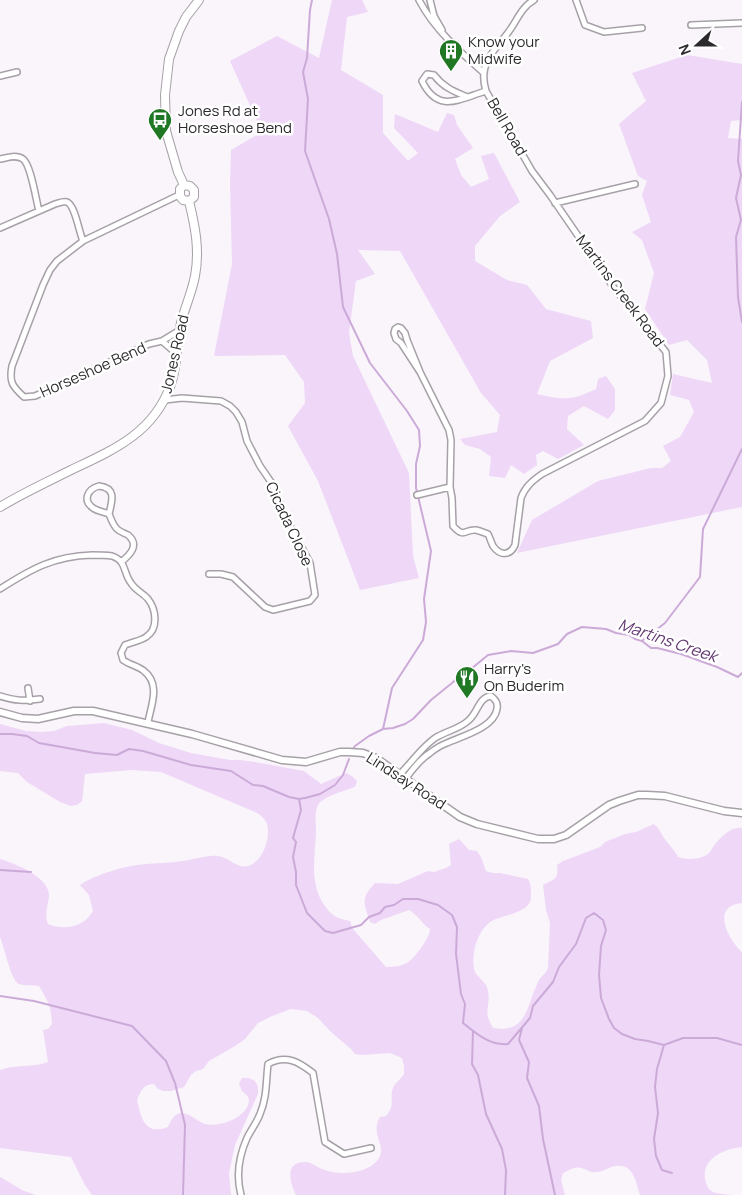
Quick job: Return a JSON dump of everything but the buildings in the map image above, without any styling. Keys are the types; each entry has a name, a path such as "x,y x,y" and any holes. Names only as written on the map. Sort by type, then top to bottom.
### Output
{"main road":[{"path":"184,185 178,172 166,130 164,95 169,59 179,31 186,17 199,0"},
{"path":"184,185 190,186 194,190 194,196 189,201 183,200 179,195 180,189 184,185"},
{"name":"Jones Road","path":"0,506 126,442 143,428 165,400 170,387 180,330 195,277 197,239 189,201"}],"street":[{"path":"419,0 426,13 444,35 466,58 484,73 487,60 509,32 522,11 534,0"},
{"path":"430,0 434,16 444,35"},
{"path":"576,0 586,25 604,32 642,28"},
{"path":"691,25 742,23"},
{"path":"0,76 17,72"},
{"name":"Bell Road","path":"484,73 486,91 532,171 555,203"},
{"path":"467,97 450,90 438,81 434,75 426,74 422,81 426,89 436,99 448,102 467,97 486,91"},
{"path":"0,159 14,156 22,158 28,166 39,211"},
{"path":"555,203 636,184"},
{"name":"Horseshoe Bend","path":"177,354 162,341 149,344 35,396 24,397 15,388 10,378 12,366 43,285 50,270 57,261 83,241 179,195"},
{"path":"0,228 65,201 70,203 74,211 83,241"},
{"name":"Martins Creek Road","path":"420,372 401,343 396,339 394,333 398,327 405,333 406,340 420,372 449,430 451,440 450,487 453,526 457,531 463,533 476,530 488,534 492,544 504,554 513,550 515,544 521,498 526,487 542,474 645,421 661,403 668,376 666,352 614,288 555,203"},
{"path":"162,341 180,330"},
{"path":"170,387 182,398"},
{"path":"165,400 182,398"},
{"name":"Cicada Close","path":"182,398 221,401 236,412 242,422 247,440 260,466 271,482 288,522 310,563 315,595 310,601 273,610 265,607 233,577 209,574"},
{"path":"109,514 94,509 89,504 87,497 91,489 103,486 111,492 112,500 109,514 114,526 132,540 133,548 131,553 121,562"},
{"path":"418,495 450,487"},
{"path":"0,589 46,563 68,557 106,555 114,557 121,562 131,584 148,599 154,613 155,620 151,634 125,645 121,652 126,663 146,672 152,682 154,696 148,722"},
{"path":"28,688 30,701"},
{"path":"0,696 15,701 40,699"},
{"path":"487,696 491,696 496,700 498,707 489,722 481,728 444,744 429,753 403,776 422,749 435,739 467,723 482,700 487,696"},
{"name":"Lindsay Road","path":"0,712 22,718 38,719 74,711 93,711 148,722 282,760 306,762 340,752 363,753 376,758 468,821 538,839 554,839 566,835 609,805 618,800 638,795 665,796 724,811 742,813"},
{"path":"240,1195 238,1186 239,1162 247,1139 261,1114 266,1094 268,1064 274,1061 283,1059 301,1064 313,1074 325,1142 344,1154 371,1148"}],"shaded area":[{"path":"332,0 362,0 368,12 347,17 341,70 383,95 383,133 408,161 418,153 394,128 395,114 438,132 447,113 454,115 457,125 473,148 455,159 461,175 471,187 489,179 481,156 494,153 520,202 500,216 475,246 475,261 507,280 527,285 546,309 591,321 593,338 550,361 537,394 561,398 580,396 596,389 598,379 606,376 615,389 615,410 608,419 584,406 568,416 567,429 584,445 558,459 543,451 536,455 537,465 524,474 511,465 505,478 489,476 491,457 480,449 465,445 460,439 497,432 500,415 481,393 400,251 358,250 375,274 356,281 349,333 353,356 409,473 413,556 419,578 360,590 318,481 288,426 305,403 304,382 285,355 214,356 232,264 231,150 262,132 230,61 277,36 319,58"},
{"path":"687,55 742,64 742,120 731,121 728,138 742,139 742,507 517,553 532,520 598,481 651,468 662,468 671,461 663,446 680,437 694,412 689,400 670,395 673,374 712,383 707,360 687,340 669,345 645,309 654,273 642,240 632,232 651,222 642,195 647,181 638,176 619,124 646,101 632,73"},
{"path":"104,723 132,730 159,743 191,753 304,771 321,784 346,773 352,776 357,781 355,787 324,799 318,805 314,861 315,880 320,898 327,909 336,917 350,921 353,929 386,967 400,966 410,961 425,943 430,929 409,910 375,924 370,922 366,910 365,897 375,883 398,884 428,871 434,872 446,868 451,865 449,844 459,839 469,850 477,851 486,871 528,879 531,886 531,895 528,906 518,912 490,922 477,940 473,960 474,970 487,988 489,996 487,1013 493,1028 511,1028 517,1025 525,1014 538,981 548,968 550,923 546,910 543,885 557,876 557,865 600,847 605,842 654,824 678,857 686,859 706,855 718,840 728,832 742,828 742,903 732,905 724,916 727,932 742,952 742,1147 722,1152 716,1156 707,1165 705,1172 706,1183 711,1191 733,1195 640,1195 629,1169 618,1166 600,1172 576,1168 563,1173 561,1180 565,1195 296,1195 290,1174 291,1169 298,1163 307,1162 329,1171 344,1173 366,1169 377,1161 381,1150 377,1135 377,1123 380,1117 386,1116 391,1108 393,1088 404,1074 404,1066 402,1058 390,1053 355,1054 318,1018 307,1011 291,1009 258,1023 245,1039 209,1061 203,1069 191,1075 184,1087 163,1091 154,1084 150,1084 143,1089 137,1100 142,1118 149,1127 154,1129 168,1127 171,1120 180,1113 187,1114 205,1124 211,1125 232,1120 239,1116 248,1106 249,1098 242,1091 239,1084 242,1078 253,1079 257,1083 258,1094 235,1145 229,1173 231,1195 92,1195 71,1157 0,1148 0,1070 48,1062 43,1030 48,1029 52,1024 48,1004 39,986 19,984 13,977 8,963 0,937 0,859 30,872 44,883 48,889 49,896 46,913 48,924 67,927 85,921 93,911 89,895 80,885 94,877 137,865 178,862 213,856 225,858 240,866 248,866 258,860 267,842 267,824 259,814 161,772 132,770 85,774 82,801 77,805 71,806 60,802 27,782 18,773 0,771 0,724 26,731 41,732 54,731 67,726"},
{"path":"0,1177 24,1191 36,1195 0,1195"}],"waterway":[{"path":"312,0 307,58 303,72 308,99 305,151 329,219 337,254 343,307 370,363 407,411 419,430 420,446 416,464 416,488 431,551 424,599 426,622 423,640 392,688 383,729"},
{"path":"742,102 738,161 741,175 736,198 741,220 736,237 738,297 742,322"},
{"path":"643,640 665,623 700,577 703,529 742,449"},
{"name":"Martins Creek","path":"353,749 369,736 383,729 405,724 413,719 431,700 488,655 511,651 533,653 558,644 567,634 582,627 606,629 629,635 651,648 681,654 738,677 742,673"},
{"name":"Martins Creek","path":"0,734 27,736 39,743 95,753 117,755 129,749 143,751 191,765 231,771 253,785 263,786 289,797 299,799 320,794 335,785 343,775 349,759"},
{"path":"299,799 301,810 293,838 296,842 293,857 296,885 307,913 325,931 333,933 361,925 369,917 380,913 385,907 394,905 403,899 418,899 438,905 452,915 457,927 456,954 461,994 465,1004 463,1023 484,1038 495,1043 508,1044 530,1018 533,1006 553,982 559,967 576,944 586,918 594,913 603,920 606,930 601,946 599,975 601,998 614,1028 622,1034 635,1039 664,1045 683,1038 717,1038 742,1045"},
{"path":"0,870 31,872"},
{"path":"0,996 34,1001 132,1026 166,1061 175,1083 185,1125 183,1195"},
{"path":"522,1028 519,1040 529,1062 527,1078 539,1106 543,1139 555,1195"},
{"path":"473,1031 472,1064 478,1075 486,1114 502,1149 506,1170 505,1195"},
{"path":"664,1045 657,1069 655,1087 658,1113 654,1139 656,1156 662,1170 672,1173"}],"place":[{"name":"Know your Midwife","path":"451,72"},
{"name":"Jones Rd at Horseshoe Bend","path":"160,141"},
{"name":"Harry's On Buderim","path":"467,699"}]}
